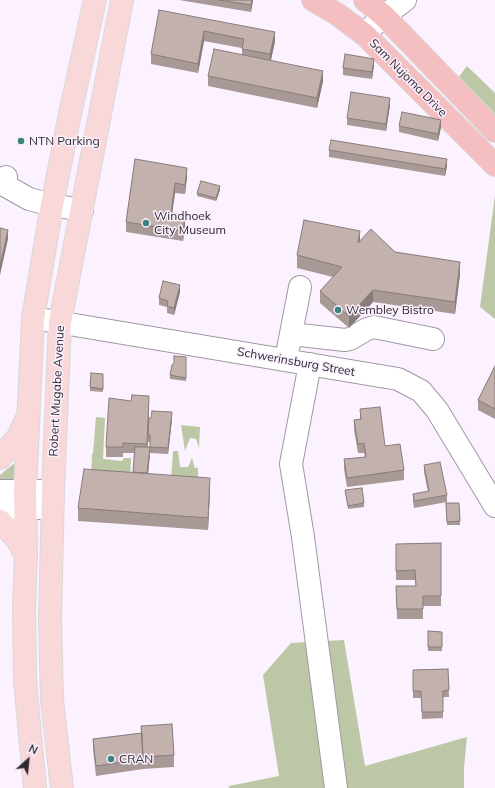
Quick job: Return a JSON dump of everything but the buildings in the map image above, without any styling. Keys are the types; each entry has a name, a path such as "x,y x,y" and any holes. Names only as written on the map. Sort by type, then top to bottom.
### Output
{"highway":[{"name":"Sam Nujoma Drive","path":"313,0 337,14 364,34 495,164"},
{"name":"Sam Nujoma Drive","path":"366,0 384,16 495,131"}],"main road":[{"path":"35,788 25,681 24,607 26,555 25,499 33,318 52,205 95,0"},
{"name":"Robert Mugabe Avenue","path":"62,788 52,685 50,618 60,322 122,0"},
{"path":"0,458 18,437 29,413"},
{"path":"0,521 16,538 26,555"}],"street":[{"path":"364,34 405,0"},
{"path":"6,177 6,186 29,199 52,205 82,210"},
{"path":"285,360 300,287"},
{"name":"Schwerinsburg Street","path":"33,318 398,379 421,391 437,410 495,506"},
{"path":"291,334 345,340 374,327 433,338"},
{"path":"310,364 291,464 303,537 336,788"},
{"path":"0,491 25,499 53,499"},
{"path":"0,508 25,499"}],"green space":[{"path":"467,66 495,93 495,114 458,78"},
{"path":"495,195 495,319 480,307"},
{"path":"96,417 105,418 103,459 122,461 124,458 131,458 130,482 91,480"},
{"path":"181,425 200,427 199,448 196,439 190,438 185,451"},
{"path":"173,451 178,451 180,467 188,467 192,458 195,468 198,468 198,484 171,482"},
{"path":"17,461 23,489 0,489 0,475"},
{"path":"344,640 365,766 467,737 464,788 229,788 229,786 279,776 263,675 291,643"}],"place":[{"name":"NTN Parking","path":"21,141"},
{"name":"Windhoek City Museum","path":"146,223"},
{"name":"Wembley Bistro","path":"338,310"},
{"name":"CRAN","path":"111,759"}]}
